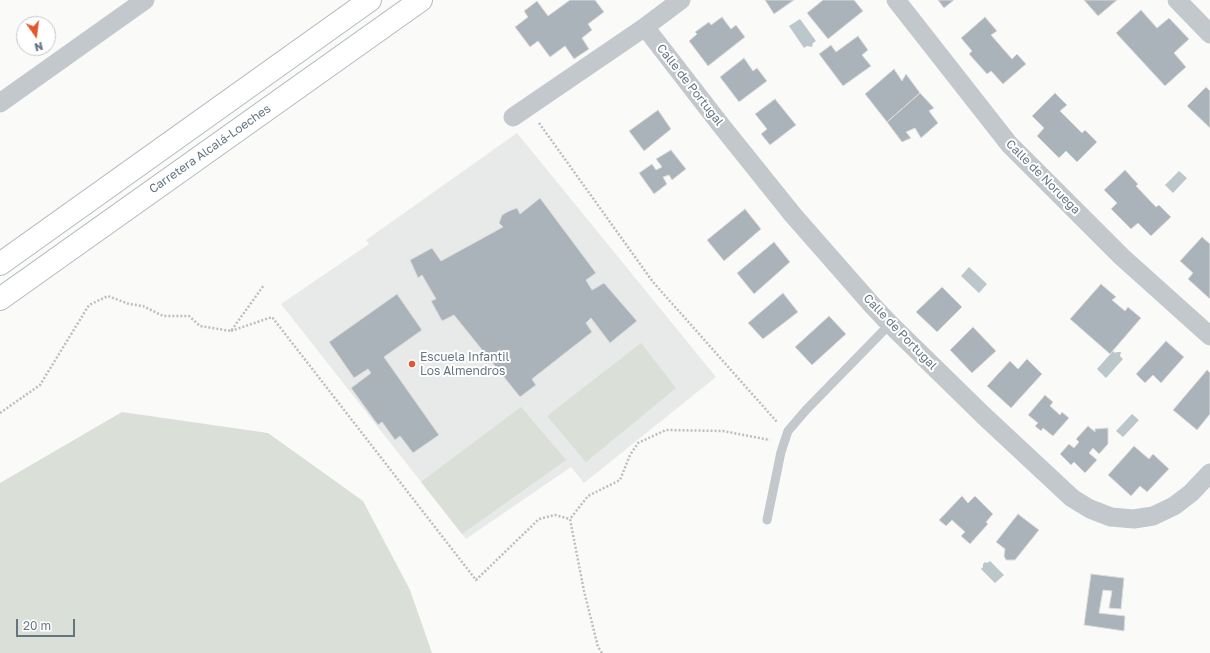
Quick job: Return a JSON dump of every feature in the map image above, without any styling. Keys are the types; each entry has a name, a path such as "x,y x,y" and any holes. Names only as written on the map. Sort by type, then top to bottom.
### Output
{"main road":[{"path":"0,264 370,0"},
{"name":"Carretera Alcalá-Loeches","path":"0,299 420,0"}],"street":[{"path":"0,103 145,0"},
{"path":"521,112 681,0"},
{"name":"Calle de Noruega","path":"896,0 1009,144 1122,257 1210,336"},
{"path":"1177,0 1210,34"},
{"name":"Calle de Portugal","path":"645,26 720,124 793,215 890,324 983,415 1072,498 1090,509 1111,517 1134,519 1153,516 1174,506 1191,493 1210,473"}],"lane":[{"path":"767,520 788,432 806,410 890,324"}],"path":[{"path":"521,112 653,282 775,420 788,432"},
{"path":"231,331 264,285"},
{"path":"0,413 40,385 89,305 108,296 129,304 143,306 163,316 189,316 200,326 231,331 272,317 476,580 539,519 555,515 570,519"},
{"path":"602,653 598,647 584,591 570,519 588,496 620,480 630,455 638,443 666,430 723,431 769,439 784,446"}],"shaded area":[{"path":"800,19 816,41 813,43 812,47 807,46 804,48 789,26"},
{"path":"517,133 716,377 584,483 571,467 466,539 281,304 369,244 366,240"},
{"path":"1179,171 1187,178 1173,193 1165,185"},
{"path":"969,267 987,284 979,293 961,276"},
{"path":"641,343 676,388 586,462 547,416"},
{"path":"1113,351 1115,353 1121,352 1120,356 1123,359 1106,378 1097,369"},
{"path":"521,407 566,460 462,534 421,482"},
{"path":"122,412 268,433 363,501 410,590 432,653 0,653 0,483"},
{"path":"1132,414 1139,420 1123,437 1116,431"},
{"path":"990,561 1004,575 995,583 981,569 985,562 987,563"}],"building":[{"path":"570,0 595,0 604,12 588,24 592,30 582,38 589,49 574,59 565,46 550,57 538,41 530,47 515,27 528,17 524,11 537,1 548,16"},
{"path":"765,0 794,0 774,14"},
{"path":"823,0 854,0 863,11 828,39 807,13"},
{"path":"938,0 954,0 944,8"},
{"path":"1084,0 1117,0 1098,16"},
{"path":"1141,10 1157,28 1169,18 1189,39 1174,53 1186,67 1165,86 1116,33"},
{"path":"722,17 731,29 736,25 745,37 708,66 689,41 697,34 695,32 709,22 711,25"},
{"path":"985,17 997,31 991,35 1012,59 1017,54 1026,64 1003,84 991,71 987,74 969,54 972,51 961,38"},
{"path":"858,36 868,50 862,55 871,66 843,86 819,54 831,45 836,52"},
{"path":"744,58 753,71 757,68 767,81 739,102 720,77"},
{"path":"894,69 902,81 906,74 920,93 887,122 865,94"},
{"path":"1206,87 1210,91 1210,128 1187,106"},
{"path":"920,93 934,108 929,111 938,123 921,138 915,128 906,132 911,138 902,142 887,122"},
{"path":"1055,93 1067,105 1060,111 1082,133 1085,130 1097,142 1077,162 1066,151 1059,158 1037,136 1044,128 1032,116"},
{"path":"775,99 796,125 770,145 761,134 767,129 755,114"},
{"path":"658,110 671,129 644,151 629,131"},
{"path":"671,150 686,169 672,180 669,175 663,177 667,184 654,194 639,173 652,164 656,170 662,167 656,159"},
{"path":"1125,170 1138,184 1136,186 1156,207 1159,205 1171,217 1151,236 1138,223 1131,229 1111,209 1117,203 1104,190"},
{"path":"540,198 596,273 586,280 592,290 604,283 637,321 610,343 591,318 586,323 592,332 532,379 536,385 520,397 454,315 442,321 431,301 436,299 422,275 418,278 410,260 432,248 441,261 503,227 499,223 502,215 517,208 520,214"},
{"path":"745,209 761,229 724,261 707,240"},
{"path":"1202,237 1210,244 1210,299 1188,279 1193,273 1180,261"},
{"path":"774,242 790,262 754,294 737,273"},
{"path":"1101,284 1116,297 1112,300 1125,311 1128,307 1141,318 1110,354 1070,319"},
{"path":"942,287 962,307 937,332 916,312"},
{"path":"783,293 798,312 763,339 748,323"},
{"path":"397,294 422,330 384,357 439,435 413,453 400,436 395,440 382,422 378,425 351,388 371,373 368,369 354,378 329,342"},
{"path":"829,316 846,334 812,365 795,347"},
{"path":"973,327 996,351 972,373 950,350"},
{"path":"1166,341 1184,357 1161,383 1153,375 1145,383 1136,374"},
{"path":"1027,359 1042,374 1011,408 987,386 1010,361 1018,369"},
{"path":"1207,370 1210,373 1210,414 1197,430 1173,410"},
{"path":"1045,395 1053,402 1050,406 1060,415 1062,412 1069,418 1053,436 1043,428 1041,431 1035,426 1038,423 1028,415"},
{"path":"1088,426 1095,432 1095,429 1108,428 1108,444 1099,454 1093,448 1089,453 1097,460 1085,473 1074,462 1071,465 1060,454 1069,444 1074,448 1079,442 1076,439"},
{"path":"1134,446 1149,459 1153,454 1169,469 1147,492 1140,486 1131,496 1108,475"},
{"path":"962,496 968,503 975,496 993,514 986,522 988,524 970,544 961,536 965,532 952,520 946,526 939,520"},
{"path":"1018,514 1039,530 1015,560 1006,560 1004,556 1005,549 996,542"},
{"path":"1091,574 1124,578 1121,609 1109,608 1112,591 1103,590 1099,613 1125,616 1124,631 1084,625"}],"place":[{"name":"Escuela Infantil Los Almendros","path":"412,364"}]}
